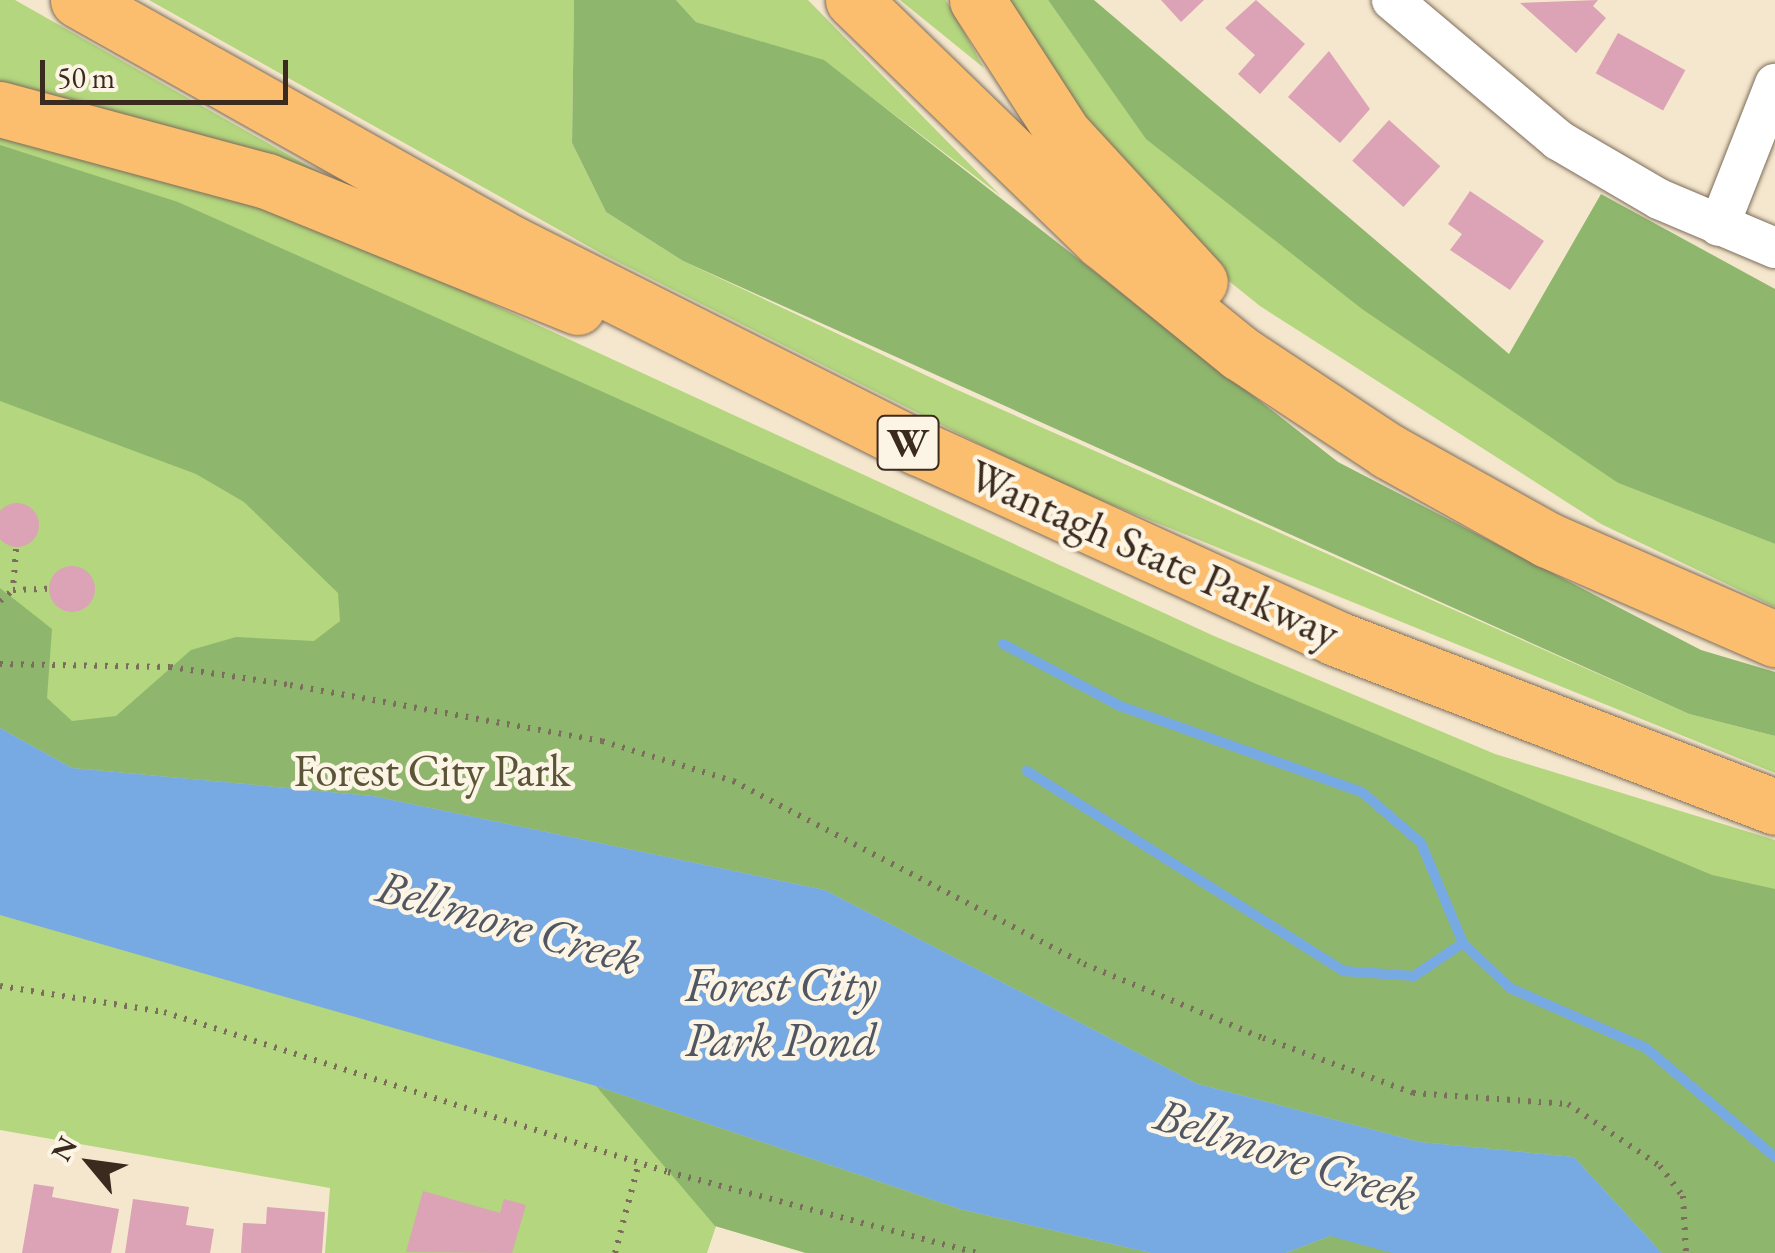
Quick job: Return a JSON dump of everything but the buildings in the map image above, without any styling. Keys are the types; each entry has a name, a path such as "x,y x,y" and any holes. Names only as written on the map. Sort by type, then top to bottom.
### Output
{"highway":[{"name":"Wantagh State Parkway","path":"78,0 735,360 1335,638 1775,807"},
{"path":"853,0 1102,242 1240,353 1388,451 1548,540 1775,639"},
{"path":"977,0 1063,133 1125,205 1388,451"},
{"path":"0,108 266,181 495,280 735,360"}],"street":[{"path":"1392,0 1558,140 1719,226 1775,248"},
{"path":"1719,226 1775,84"}],"path":[{"path":"13,590 16,550"},
{"path":"0,600 13,590 48,589"},
{"path":"0,664 170,668 290,685 602,741 733,781 1084,964 1263,1038 1414,1093 1550,1098 1586,1112 1660,1166 1683,1196 1686,1253"},
{"path":"0,986 164,1012 639,1162 978,1253"},
{"path":"615,1253 639,1162"}],"green space":[{"path":"0,0 15,0 430,235 0,88"},
{"path":"149,0 574,0 572,143 606,212 683,261 953,388 1689,714 1775,736 1775,773 1053,481 604,255"},
{"path":"574,0 676,0 696,22 824,60 1338,462 1701,650 1775,672 1775,736 1689,714 683,261 606,212 572,143"},
{"path":"676,0 808,0 1001,196 824,61 696,22"},
{"path":"900,0 946,0 984,68"},
{"path":"992,0 1048,0 1147,139 1618,483 1775,544 1775,607 1601,524 1260,306 1173,236"},
{"path":"1048,0 1094,0 1509,354 1601,194 1775,289 1775,544 1618,483 1362,309 1146,139"},
{"name":"Forest City Park","path":"0,128 152,165 351,239 1214,636 1495,754 1775,840 1775,1253 806,1253 716,1226 707,1253 325,1253 330,1188 0,1130"},
{"path":"0,145 178,202 1254,683 1712,875 1775,889 1775,1253 1662,1253 1574,1157 1420,1142 1198,1084 825,890 373,796 72,768 0,728 0,588 52,629 47,698 72,721 116,716 191,650 236,637 314,641 340,621 338,593 244,502 196,474 0,401"},
{"path":"596,1086 963,1210 1151,1253 806,1253 715,1226"},
{"path":"1330,1236 1385,1244 1392,1253 1286,1253"}],"water":[{"name":"Forest City Park Pond","path":"0,728 72,768 373,796 825,890 1198,1084 1420,1142 1574,1157 1662,1253 1392,1253 1330,1236 1286,1253 1151,1253 963,1210 596,1086 0,915"}],"waterway":[{"path":"1003,644 1120,706 1362,792 1421,843 1463,943 1510,988 1646,1048 1775,1157"},
{"path":"1027,771 1343,971 1414,976 1463,943"}],"water label":[{"name":"Bellmore Creek","path":"509,922"},
{"name":"Bellmore Creek","path":"1286,1154"}]}
